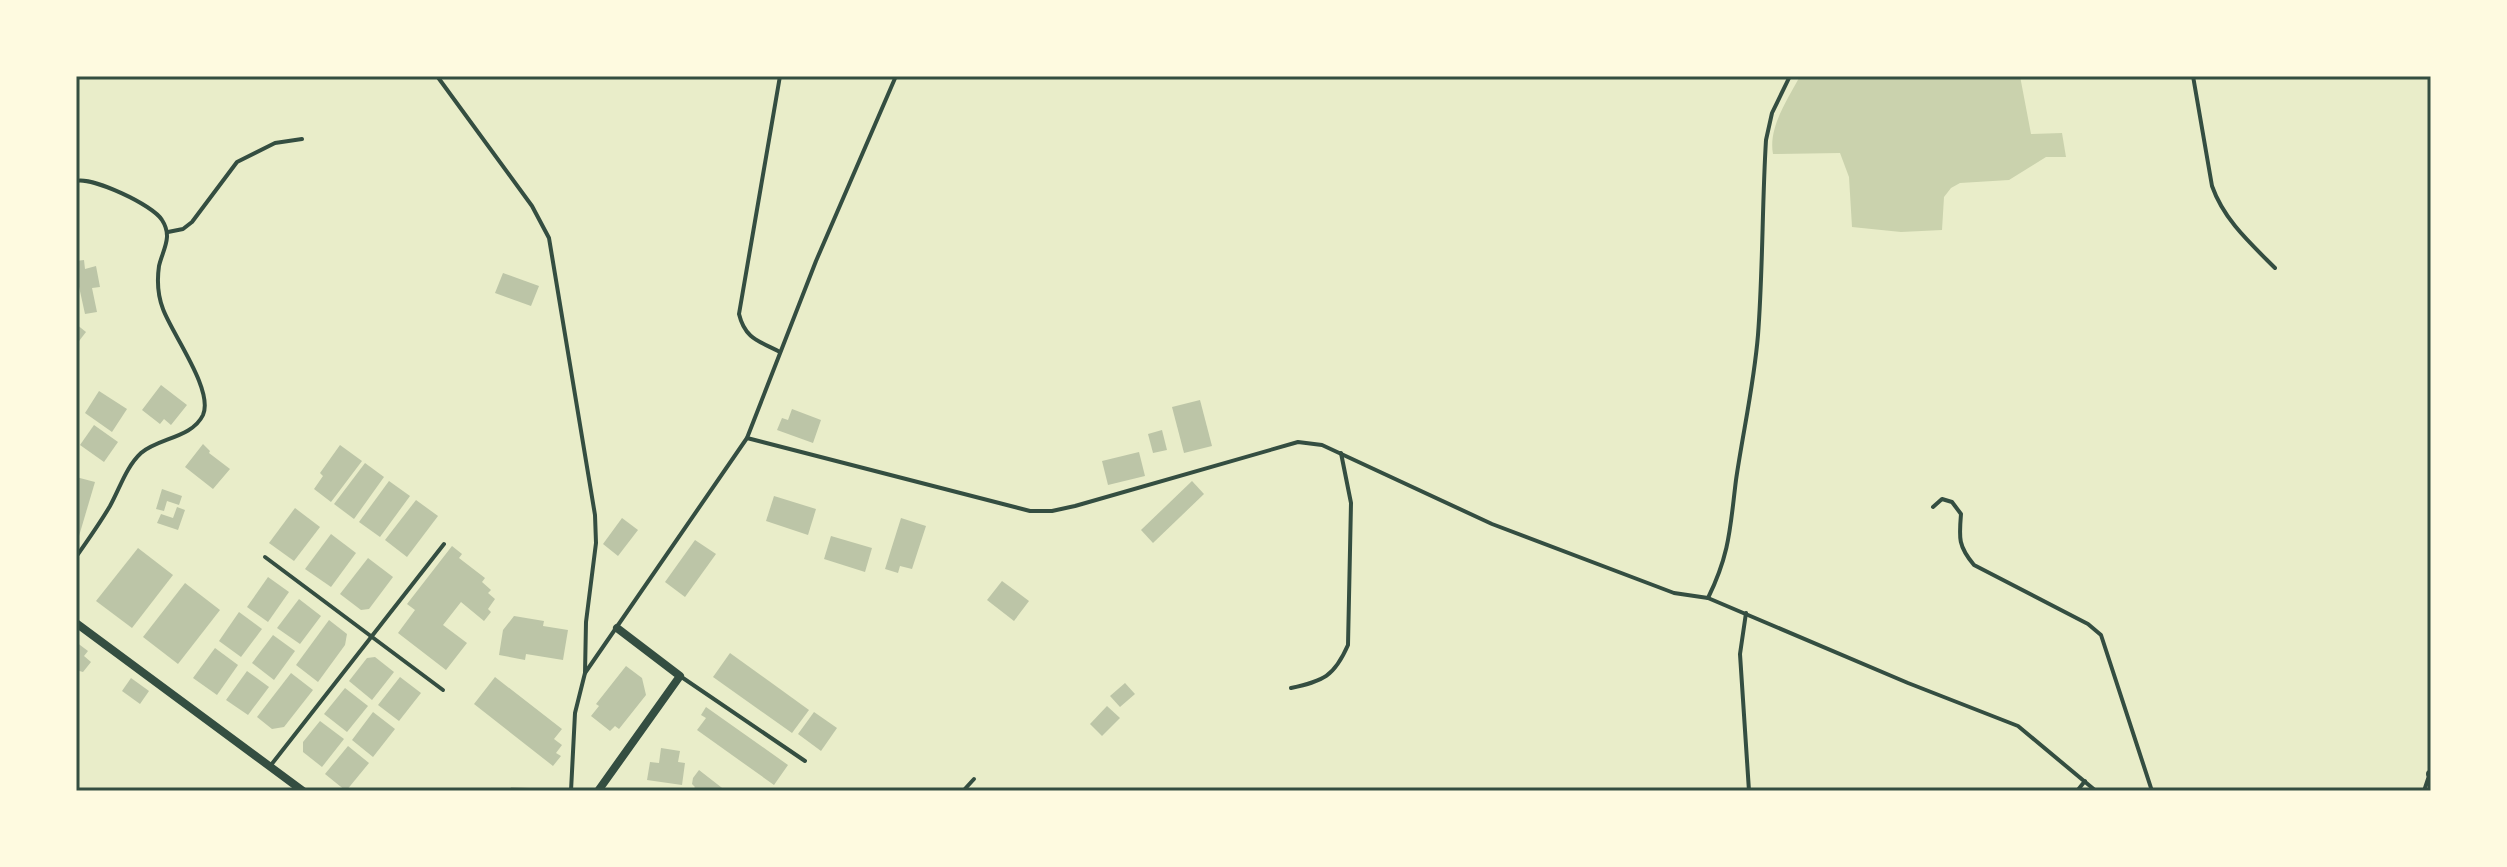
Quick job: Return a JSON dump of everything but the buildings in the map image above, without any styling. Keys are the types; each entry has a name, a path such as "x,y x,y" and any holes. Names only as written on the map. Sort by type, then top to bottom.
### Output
{"street":[{"path":"76,623 303,791"},
{"path":"598,791 680,676 617,628"}],"lane":[{"path":"437,76 532,206 549,238 595,515 595,557 586,622 585,673 575,713 571,791"},
{"path":"780,76 739,314 742,328 751,337 780,352"},
{"path":"585,673 747,438 816,261 896,76"},
{"path":"1708,598 1728,546 1736,480 1753,389 1766,140 1772,113 1790,76"},
{"path":"2193,76 2212,186 2218,203 2243,236 2275,268"},
{"path":"168,232 183,229 192,222 237,162 275,143 302,139"},
{"path":"76,181 85,179 97,183 161,216 168,232 158,287 163,308 201,386 206,403 195,426 141,454 132,464 76,557"},
{"path":"747,438 1030,511 1052,511 1075,506 1298,442 1322,445 1395,481 1520,535 1674,593 1708,598 2018,726 2096,791"},
{"path":"1291,688 1316,683 1330,675 1340,663 1348,645 1351,503 1341,453"},
{"path":"1933,507 1942,499 1952,502 1961,514 1959,534 1962,550 1974,565 2088,624 2101,635 2152,791"},
{"path":"270,767 444,544"},
{"path":"265,557 443,690"},
{"path":"1746,613 1740,654 1749,791"},
{"path":"680,676 805,761"},
{"path":"2424,791 2431,773"},
{"path":"963,791 974,779"},
{"path":"2077,791 2085,781"}],"green space":[{"path":"1800,76 2020,76 2031,134 2062,133 2066,157 2046,157 2009,180 1960,183 1951,188 1944,197 1942,230 1901,232 1852,227 1849,177 1840,153 1773,154 1776,124"}]}
